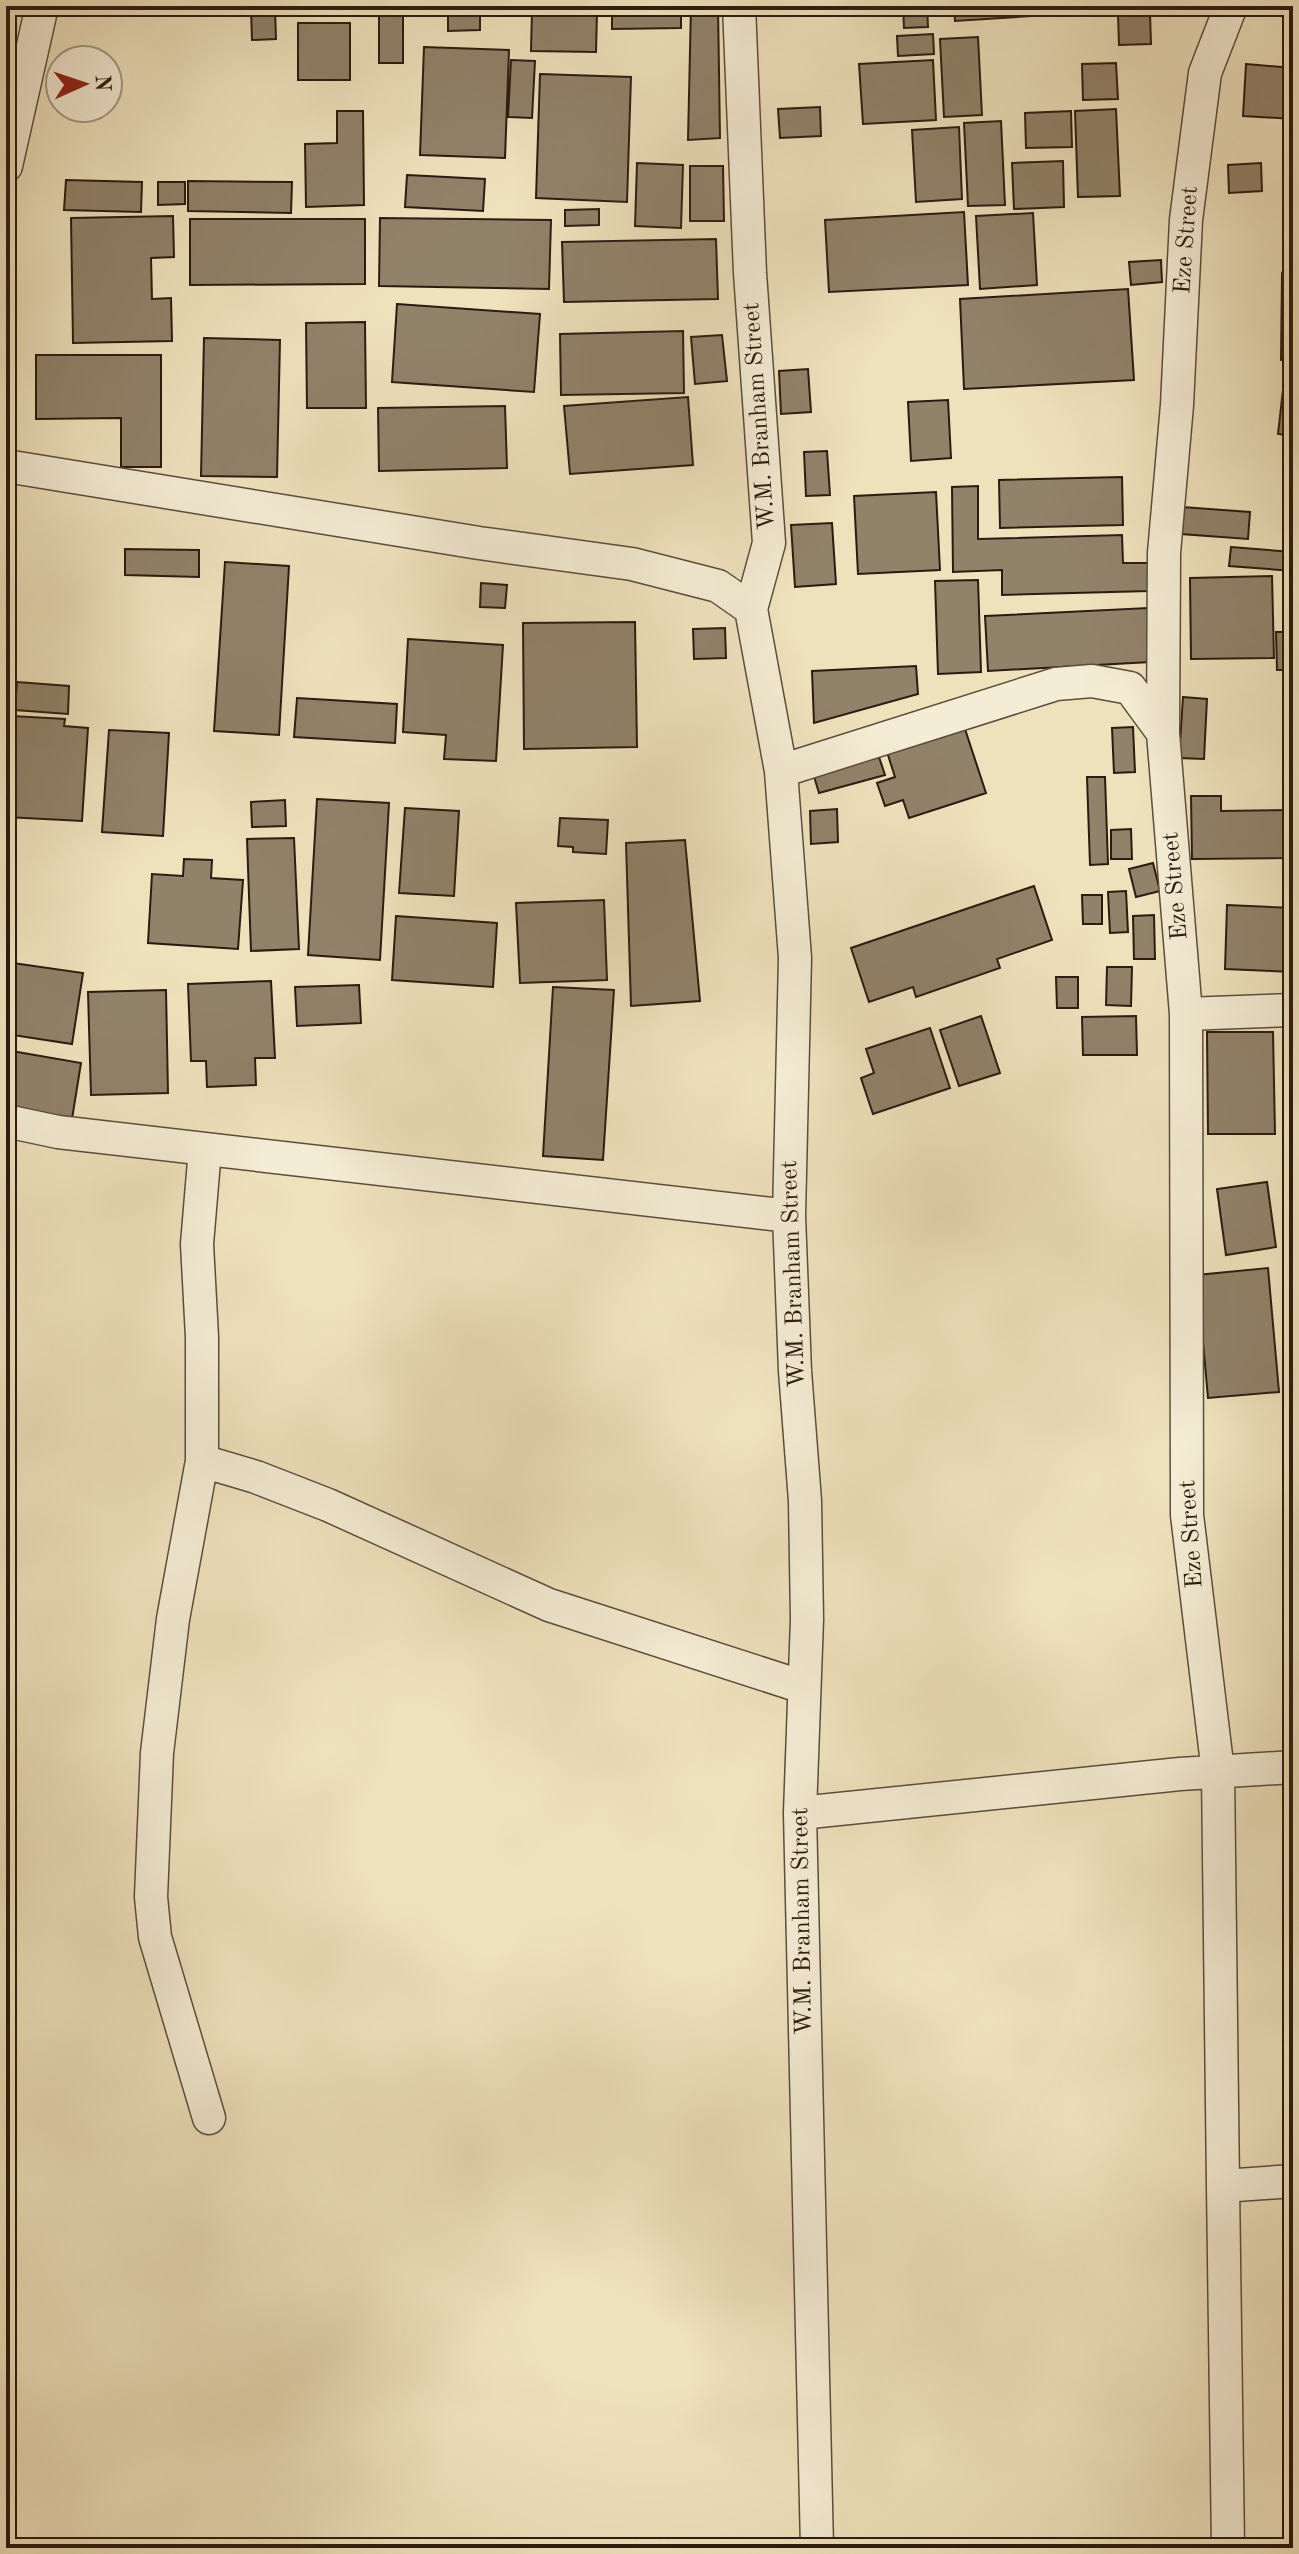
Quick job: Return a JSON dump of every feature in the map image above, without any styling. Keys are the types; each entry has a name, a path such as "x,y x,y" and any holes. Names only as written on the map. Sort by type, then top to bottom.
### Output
{"street":[{"path":"6,166 42,6"},
{"name":"W.M. Branham Street","path":"739,6 750,273 769,543 751,609 781,771 795,958 789,1216 795,1371 805,1501 807,1619 800,1813 817,2548"},
{"name":"Eze Street","path":"1228,2548 1218,1772 1187,1515 1186,1014 1163,733 1164,553 1177,405 1186,220 1205,73 1231,6"},
{"path":"6,466 463,541 632,564 718,586 751,609"},
{"path":"781,771 1056,684 1092,681 1130,688 1163,733"},
{"path":"1186,1014 1293,1010"},
{"path":"6,1121 58,1132 789,1216"},
{"path":"205,1149 197,1244 202,1337 202,1461 173,1619 157,1753 151,1897 155,1937 209,2118"},
{"path":"202,1461 256,1477 328,1505 549,1605 803,1687"},
{"path":"800,1813 1293,1767"},
{"path":"1223,2186 1293,2181"}],"building":[{"path":"448,6 480,6 480,30 448,31"},
{"path":"612,6 681,6 681,28 612,29"},
{"path":"691,6 718,6 720,138 688,140"},
{"path":"903,6 927,6 928,27 904,28"},
{"path":"954,6 1127,6 1127,10 955,21"},
{"path":"1171,6 1215,6 1215,12 1171,12"},
{"path":"275,9 276,39 252,40 251,10"},
{"path":"379,9 403,9 403,63 379,63"},
{"path":"532,10 597,12 596,52 531,51"},
{"path":"1150,14 1151,44 1119,45 1118,15"},
{"path":"298,23 350,23 350,80 298,80"},
{"path":"933,34 934,54 898,56 897,36"},
{"path":"978,37 982,115 944,117 940,39"},
{"path":"424,47 509,50 505,158 420,155"},
{"path":"511,60 535,61 532,118 508,117"},
{"path":"933,60 936,120 863,124 859,64"},
{"path":"1116,63 1118,99 1083,100 1082,64"},
{"path":"1246,64 1293,68 1293,119 1243,116"},
{"path":"540,74 631,77 627,202 536,198"},
{"path":"820,107 821,136 780,138 778,109"},
{"path":"1116,109 1120,196 1078,197 1075,111"},
{"path":"337,111 363,111 364,205 306,207 305,144 337,143"},
{"path":"1071,111 1072,147 1026,148 1025,113"},
{"path":"1001,121 1005,205 968,206 964,123"},
{"path":"959,127 962,199 916,202 912,130"},
{"path":"1063,161 1064,207 1014,209 1012,163"},
{"path":"637,163 683,165 681,228 635,226"},
{"path":"1261,163 1262,191 1229,193 1228,165"},
{"path":"690,166 723,166 724,221 690,221"},
{"path":"407,175 485,179 483,211 405,207"},
{"path":"66,180 142,182 141,212 64,210"},
{"path":"188,181 292,182 291,213 188,211"},
{"path":"158,182 185,182 185,204 158,205"},
{"path":"599,209 599,225 565,226 565,210"},
{"path":"964,212 968,285 829,292 825,220"},
{"path":"1033,213 1037,285 980,289 976,216"},
{"path":"173,216 174,257 151,258 152,299 171,298 172,341 73,343 71,218"},
{"path":"380,218 551,220 549,289 379,286"},
{"path":"190,219 365,219 365,284 190,285"},
{"path":"716,239 718,299 564,302 562,242"},
{"path":"1161,260 1162,282 1131,285 1129,262"},
{"path":"1282,273 1293,275 1293,362 1281,360"},
{"path":"1128,289 1134,380 964,389 960,299"},
{"path":"397,304 540,314 534,392 392,382"},
{"path":"365,322 366,408 307,408 306,323"},
{"path":"683,331 684,393 561,395 560,334"},
{"path":"722,335 727,381 695,384 691,337"},
{"path":"204,338 280,340 277,477 201,476"},
{"path":"36,355 161,355 161,467 121,467 121,418 36,419"},
{"path":"808,369 811,412 781,414 779,371"},
{"path":"1284,381 1293,382 1293,436 1278,434"},
{"path":"688,397 693,465 570,474 564,406"},
{"path":"948,400 951,458 911,461 908,402"},
{"path":"505,406 507,468 379,471 378,408"},
{"path":"827,451 830,495 806,496 804,452"},
{"path":"1122,477 1123,525 1000,528 999,480"},
{"path":"978,486 978,539 1122,535 1123,563 1149,563 1149,591 1002,595 1002,570 953,572 952,487"},
{"path":"936,492 940,570 858,574 854,496"},
{"path":"1182,507 1250,512 1248,539 1181,534"},
{"path":"832,523 836,584 795,587 791,525"},
{"path":"1231,547 1293,552 1293,571 1229,566"},
{"path":"125,549 199,550 199,577 125,575"},
{"path":"225,562 289,566 279,735 214,731"},
{"path":"1272,576 1274,658 1191,659 1190,578"},
{"path":"978,580 981,672 938,674 935,581"},
{"path":"481,583 507,585 505,608 480,607"},
{"path":"1148,608 1150,662 988,671 985,616"},
{"path":"635,622 637,747 524,749 523,623"},
{"path":"725,628 726,658 694,659 693,629"},
{"path":"1276,632 1293,632 1293,670 1277,670"},
{"path":"408,639 503,645 496,761 444,759 446,735 403,732"},
{"path":"916,666 918,694 814,723 812,671"},
{"path":"6,671 10,671 8,712 6,712"},
{"path":"17,682 69,686 68,714 15,710"},
{"path":"1183,697 1207,699 1204,759 1179,758"},
{"path":"297,698 397,704 395,743 294,737"},
{"path":"12,716 65,719 64,726 88,728 82,821 6,817 6,739 11,740"},
{"path":"964,726 986,793 909,818 903,800 885,806 877,783 895,777 887,752"},
{"path":"1133,727 1135,772 1114,773 1112,728"},
{"path":"109,730 169,733 163,836 102,832"},
{"path":"877,751 885,775 819,793 812,770"},
{"path":"1087,777 1105,777 1108,864 1090,865"},
{"path":"1191,796 1221,796 1221,811 1293,810 1293,858 1192,859"},
{"path":"317,799 389,803 380,960 308,955"},
{"path":"285,800 286,826 252,827 251,802"},
{"path":"405,808 459,811 454,896 399,893"},
{"path":"837,809 838,842 811,844 810,811"},
{"path":"560,818 608,820 606,854 573,852 573,847 558,846"},
{"path":"1131,829 1132,859 1111,859 1111,830"},
{"path":"294,838 299,949 251,951 247,839"},
{"path":"685,840 700,1001 631,1006 626,843"},
{"path":"184,859 212,860 211,878 243,880 238,949 148,943 152,874 183,876"},
{"path":"1153,863 1160,891 1136,897 1129,869"},
{"path":"1034,886 1052,940 997,959 1000,968 916,997 913,987 869,1002 851,948"},
{"path":"1126,891 1128,932 1110,933 1108,892"},
{"path":"1082,895 1102,895 1102,924 1083,924"},
{"path":"604,900 607,980 520,983 516,903"},
{"path":"1227,905 1293,908 1293,972 1225,969"},
{"path":"1154,915 1155,959 1134,959 1133,916"},
{"path":"396,916 497,923 493,987 392,980"},
{"path":"6,962 83,973 72,1044 6,1034"},
{"path":"1107,967 1132,967 1131,1006 1106,1005"},
{"path":"1056,977 1078,977 1078,1008 1057,1008"},
{"path":"271,981 275,1058 255,1058 256,1085 207,1087 206,1061 191,1061 188,984"},
{"path":"359,985 361,1023 297,1026 295,987"},
{"path":"553,987 614,990 603,1160 543,1156"},
{"path":"166,990 168,1093 91,1095 88,992"},
{"path":"981,1016 1000,1073 959,1086 940,1030"},
{"path":"1136,1016 1137,1055 1083,1055 1082,1017"},
{"path":"930,1028 950,1088 873,1114 861,1078 874,1073 866,1049"},
{"path":"1207,1032 1273,1032 1275,1134 1208,1134"},
{"path":"6,1050 81,1063 72,1119 6,1108"},
{"path":"1267,1182 1276,1247 1226,1255 1217,1189"},
{"path":"1268,1268 1279,1392 1208,1398 1197,1275"}]}
